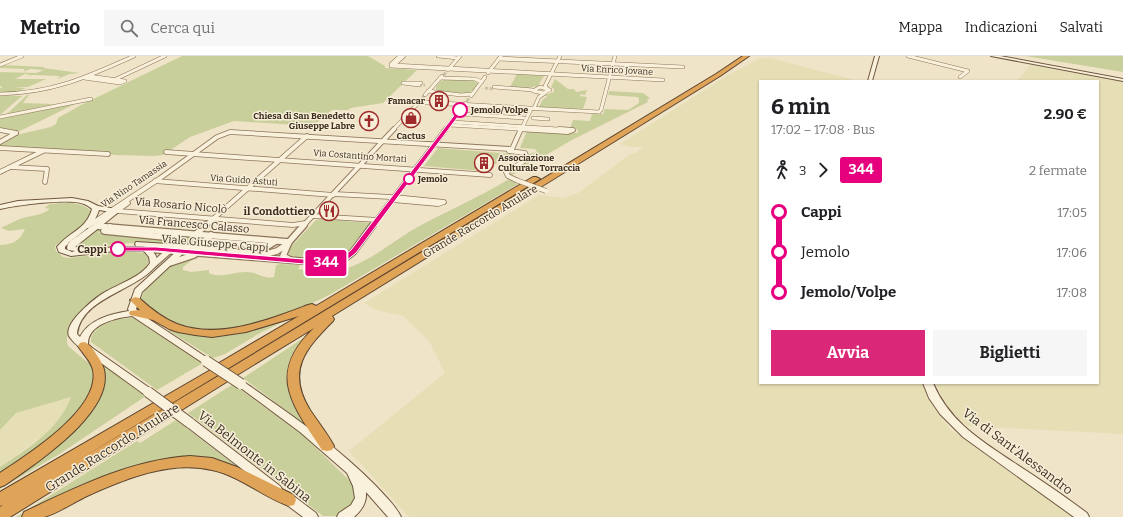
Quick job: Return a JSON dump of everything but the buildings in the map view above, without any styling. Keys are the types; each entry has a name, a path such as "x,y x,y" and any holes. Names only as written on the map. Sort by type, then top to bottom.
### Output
{"highway":[{"name":"Grande Raccordo Anulare","path":"0,500 220,370 737,56"},
{"name":"Grande Raccordo Anulare","path":"0,516 220,370 355,297 718,75 746,56"},
{"path":"134,313 142,314 178,328 191,331 216,332 245,329 305,310 359,285"},
{"path":"327,446 296,399 292,384 293,370 298,354 308,338 355,297"},
{"path":"135,300 164,322"},
{"path":"0,481 64,434 77,421 92,400 99,385 99,370 84,346"},
{"path":"29,517 98,484 117,477 147,468 186,462 212,464 224,468 289,500"}],"street":[{"path":"0,65 22,56"},
{"path":"0,94 26,95 44,92 84,78 134,56"},
{"path":"110,81 165,56"},
{"path":"393,66 391,64 400,56"},
{"path":"393,66 404,56"},
{"path":"438,56 459,57"},
{"path":"556,61 557,56"},
{"path":"532,108 539,96 550,90 545,86 556,61 560,56"},
{"path":"421,99 388,101 390,100 421,99 599,112 601,110 615,56"},
{"path":"870,80 877,56"},
{"path":"908,56 968,71 960,77"},
{"path":"993,56 1123,80"},
{"name":"Viale Giuseppe Cappi","path":"68,250 124,245 263,255 276,251 289,242 302,229 459,57"},
{"path":"314,216 378,220 393,198 500,58 683,67 613,64"},
{"name":"Via Enrico Jovane","path":"393,66 446,71 663,80 610,78"},
{"path":"494,88 533,90 540,87 549,75"},
{"path":"84,78 121,83 125,81 88,76"},
{"path":"440,78 475,79 482,82"},
{"path":"426,84 434,85"},
{"path":"478,87 485,88"},
{"path":"540,87 547,88"},
{"path":"533,90 537,93 544,93"},
{"path":"428,92 461,95 472,94"},
{"path":"511,150 532,108 537,97 537,93"},
{"path":"0,117 91,99"},
{"path":"461,114 524,118"},
{"path":"533,118 548,119"},
{"path":"450,124 459,123 568,132 573,130 522,128"},
{"path":"0,130 16,133 0,142"},
{"name":"Via Nino Tamassia","path":"196,154 225,133 234,131 308,137"},
{"name":"Via Nino Tamassia","path":"68,250 61,247 64,242 92,226 223,136 232,133 308,137"},
{"path":"196,234 212,219 221,214 308,137 511,150 525,153 527,157 506,172 508,176 546,191"},
{"path":"0,148 108,154"},
{"path":"0,172 43,151"},
{"name":"Via Costantino Mortati","path":"166,152 489,174 490,175 415,169"},
{"path":"11,167 47,169 44,182"},
{"name":"Via Guido Astuti","path":"158,180 393,198"},
{"path":"393,198 444,202 438,204 393,198"},
{"path":"0,207 18,203 72,200 86,202 96,208 114,211"},
{"path":"92,226 96,208"},
{"name":"Via Rosario Nicolò","path":"114,211 119,213 294,225 308,222"},
{"name":"Via Rosario Nicolò","path":"212,219 302,229"},
{"name":"Viale Giuseppe Cappi","path":"183,249 200,253 327,264 339,261 350,255 378,220"},
{"name":"Via Francesco Calasso","path":"92,226 110,227 104,231 174,238 180,233 211,236 205,241 268,246 276,241 289,242"},
{"path":"289,242 283,256 292,261"},
{"path":"153,265 172,248"},
{"name":"Viale Giuseppe Cappi","path":"68,250 71,254 80,254 116,249 172,248"},
{"path":"146,249 153,256 153,265"},
{"path":"183,249 138,291 132,310 134,313 241,384 327,446 372,488 395,517"},
{"path":"164,267 185,256 200,253"},
{"name":"Via Belmonte in Sabina","path":"153,265 144,273 97,301 82,315 73,333 78,342 190,423 312,517"},
{"path":"84,346 84,336 93,327 111,318 134,313"},
{"name":"Via di Sant'Alessandro","path":"928,384 931,393 943,411 961,429 1083,517"},
{"path":"343,517 358,506 361,494 357,481 348,465"}],"shaded area":[{"path":"770,58 854,80 759,80 759,384 923,384 931,404 950,429 1072,517 409,517 349,451 445,373 429,341 403,316 376,310 364,303 539,195 563,198 578,193 629,155 637,152 643,147 629,147 620,144 728,75 759,59"},
{"path":"1030,65 1123,81 1123,434 967,426 951,411 936,384 1099,384 1099,80 1018,80"},
{"path":"71,397 64,414 57,423 45,434 0,467 0,430 16,413"}],"green space":[{"path":"182,56 368,56 385,66 385,68 417,70 383,103 351,108 348,110 332,110 313,126 234,121 190,137 163,155 114,155 104,152 0,146 0,144 16,135 51,127 56,124 58,118 81,105"},
{"path":"1025,56 1123,56 1123,72"},
{"path":"2,65 45,67 43,68 80,73 70,74 57,79 60,76 33,75 25,77 31,75 25,74 15,79 46,79 28,87 12,87 26,88 14,93 0,93 0,88 3,87 0,86 0,72 36,73 44,70 31,69 23,72 25,69 0,68"},
{"path":"517,74 544,76 538,86 528,88 510,87"},
{"path":"446,79 472,80 478,83 473,90 464,94 436,90 436,86 441,81"},
{"path":"555,79 568,89 574,89 576,92 587,90 585,95 581,94 580,96 587,97 583,109 539,107 543,99 547,97 545,95 554,92 554,89 551,87"},
{"path":"609,91 643,93 650,98 647,100 648,102 570,141 510,175 509,172 529,159 528,154 537,152 535,149 520,148 527,131 576,133 578,130 570,128 573,120 590,121 592,114 603,114 605,109 628,110 639,103 639,98 637,97 608,95"},
{"path":"27,95 29,95 23,103 54,104 7,114"},
{"path":"0,96 22,96 0,115"},
{"path":"77,103 20,131 0,127 0,119"},
{"path":"438,148 513,154 482,171 424,166"},
{"path":"509,179 518,184 331,294 285,314 234,328 209,329 185,326 162,317 141,301 145,291 158,276 184,260 196,257 183,267 183,270 191,272 209,270 209,273 213,275 251,272 270,278 274,277 276,265 280,264 300,265 298,269 319,271 335,271 350,267 359,264 421,225"},
{"path":"73,203 90,210 89,216 82,227 55,246 56,251 63,257 69,258 124,251 144,253 149,259 147,265 137,275 99,296 80,312 68,332 68,346 91,365 95,386 72,423 0,479 0,467 32,445 51,429 66,409 71,397 16,413 0,430 0,245 15,242 25,229 9,231 1,228 20,219 47,211 50,209 45,208 50,204"},
{"path":"322,219 370,223 352,249 345,256 339,259 326,261 292,258 287,252 289,249 316,220"},
{"path":"97,228 103,229 98,233 176,240 182,236 203,237 198,242 266,248 264,252 165,243 126,243 96,247 77,246 76,244"},
{"path":"289,318 225,354 213,358 169,331 211,334"},
{"path":"122,319 138,319 203,363 157,390 91,342 95,331 107,323"},
{"path":"308,335 289,388 293,404 308,427 243,378"},
{"path":"101,363 146,396 61,453 0,489 0,487 81,420 99,399 104,388 105,376"},
{"path":"233,384 304,436 356,487 358,498 339,516 323,516 188,413"},
{"path":"176,420 240,469 159,462 24,517 16,517 137,441 140,443"}],"tunnel":[{"path":"419,85 425,85"},
{"path":"485,88 493,89"},
{"path":"422,98 425,95"}],"bus line":[{"name":"344","path":"118,249 156,249 327,264 344,260 353,252 378,220 460,110"}],"place":[{"name":"Famacar","path":"439,101"},
{"name":"Jemolo/Volpe","path":"460,110"},
{"name":"Cactus","path":"411,118"},
{"name":"Chiesa di San Benedetto Giuseppe Labre","path":"369,121"},
{"name":"Associazione Culturale Torraccia","path":"484,163"},
{"name":"Jemolo","path":"409,179"},
{"name":"il Condottiero","path":"329,211"},
{"name":"Cappi","path":"118,249"}]}
